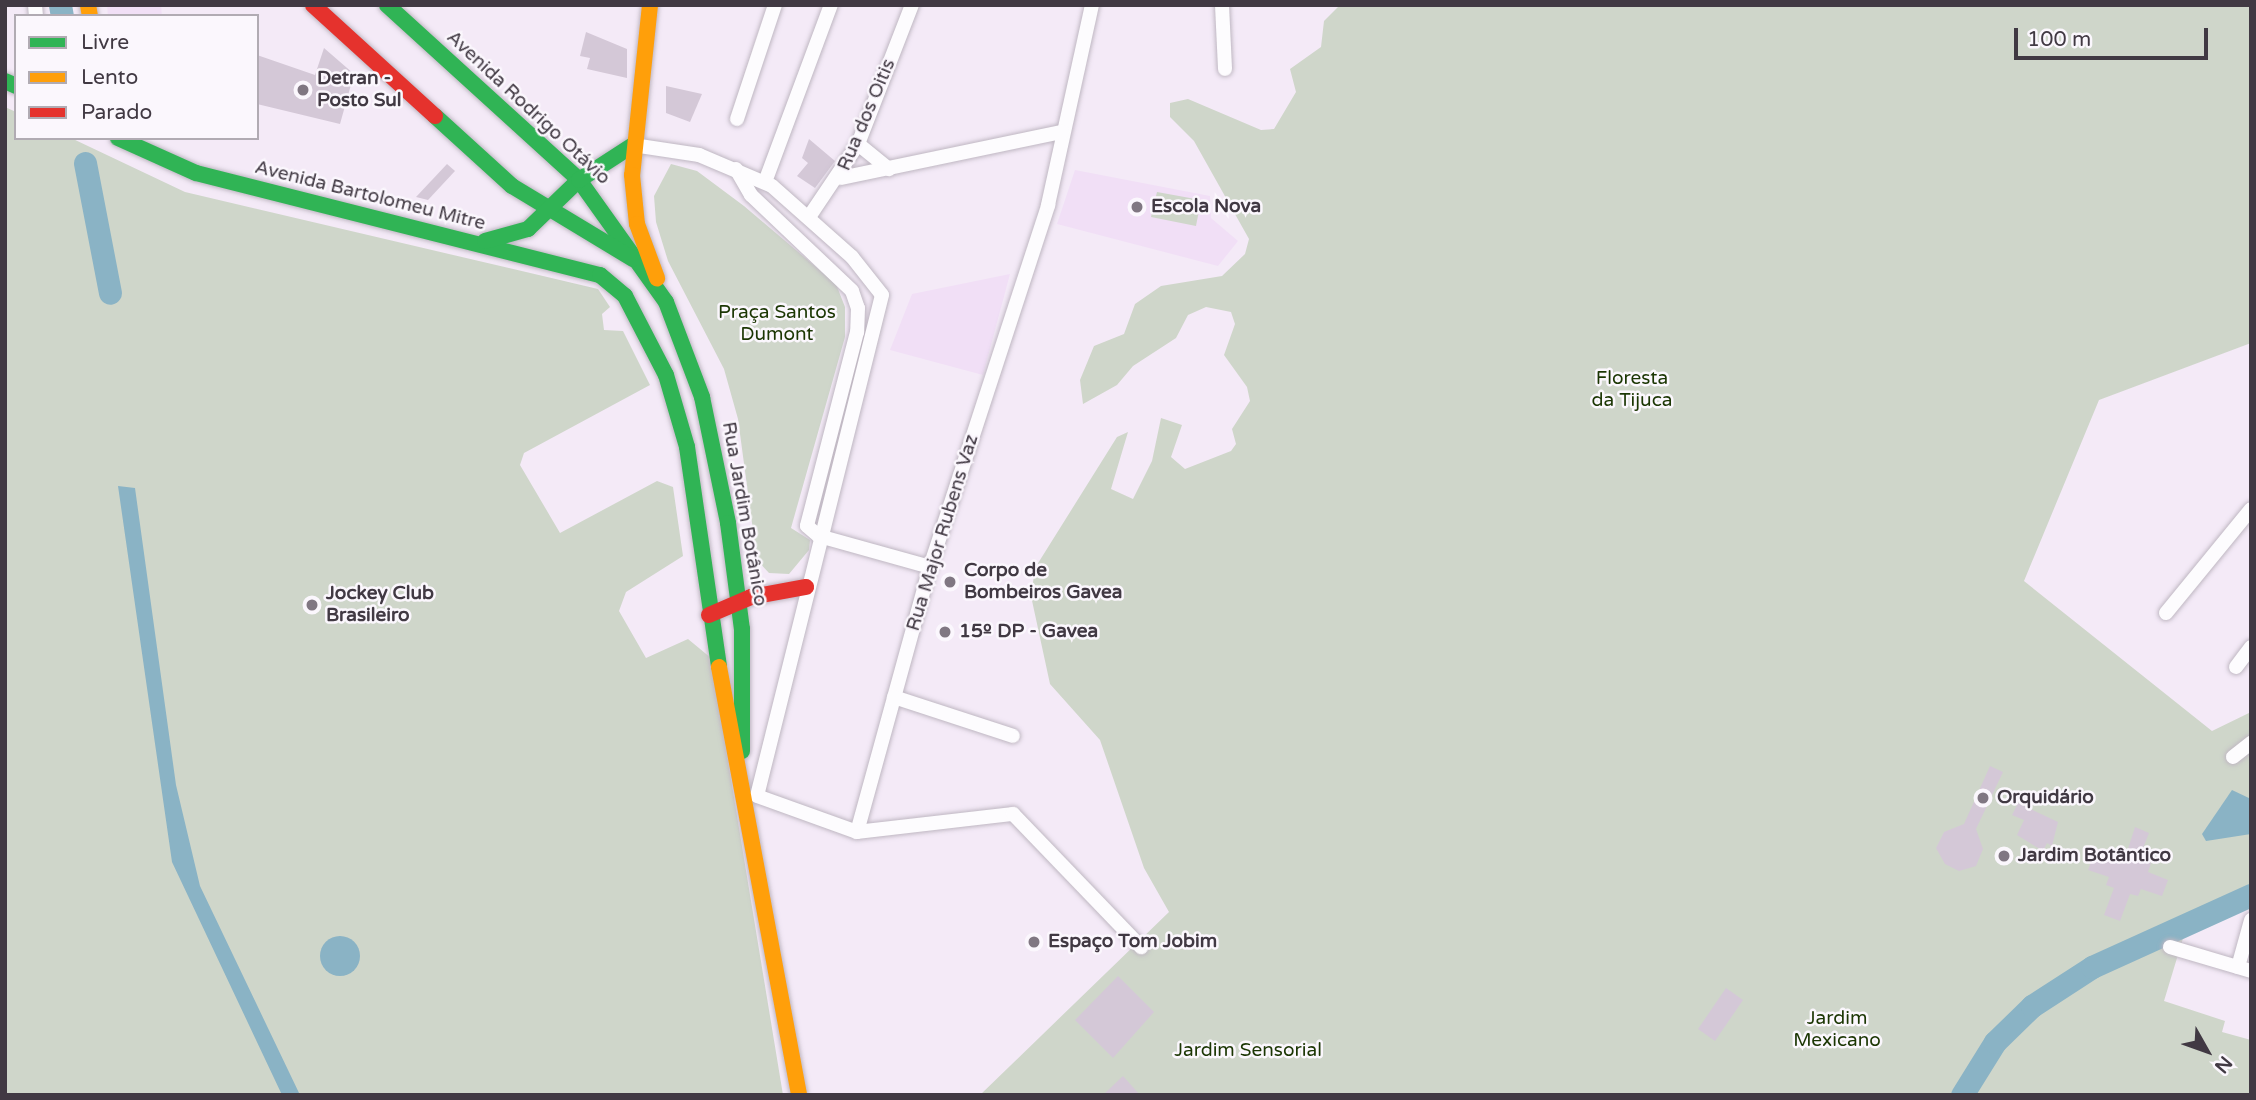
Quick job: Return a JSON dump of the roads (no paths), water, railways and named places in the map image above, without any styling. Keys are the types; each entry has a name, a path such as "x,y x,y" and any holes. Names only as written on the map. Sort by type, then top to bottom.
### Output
{"main road":[{"path":"313,5 486,165 548,210 634,259"},
{"name":"Avenida Rodrigo Otávio","path":"387,5 579,180 634,259"},
{"path":"650,5 633,145 637,224 666,302"},
{"name":"Avenida Bartolomeu Mitre","path":"121,140 196,173 462,240 615,284"},
{"path":"462,240 513,237 548,210 579,180 633,145"},
{"name":"Rua Jardim Botânico","path":"634,259 666,302 702,397 738,602 750,794"},
{"name":"Rua Jardim Botânico","path":"615,284 666,374 676,405 709,615 750,794 799,1095"},
{"path":"709,615 738,602 806,587"}],"street":[{"path":"737,119 775,5"},
{"path":"765,182 831,5"},
{"name":"Rua dos Oitis","path":"809,217 841,178 858,144 912,5"},
{"name":"Rua Major Rubens Vaz","path":"857,832 930,567 1048,205 1092,5"},
{"path":"1222,5 1225,69"},
{"path":"841,178 1062,132"},
{"path":"858,144 889,169"},
{"path":"633,145 699,155 765,182 809,217 882,295 750,794 857,832 1013,814 1141,947"},
{"path":"736,169 751,195 852,291 858,308 857,332 807,507 807,526 819,536 930,567"},
{"path":"2166,613 2244,528 2251,509"},
{"path":"2236,667 2251,647"},
{"path":"894,697 1013,737"},
{"path":"2233,757 2251,743"},
{"path":"2170,947 2244,969 2251,920"}],"water":[{"path":"118,486 135,488 176,785 200,886 300,1095 282,1095 172,862"},
{"path":"2232,790 2251,799 2251,834 2206,841 2202,834"},
{"path":"340,936 348,937 354,942 359,948 359,964 354,970 348,975 340,976 332,975 326,970 321,964 320,956 321,948 326,942 332,937"}],"waterway":[{"path":"60,5 62,14"},
{"path":"85,163 110,293"},
{"path":"1962,1095 1995,1042 2032,1006 2092,967 2251,895"}],"place":[{"name":"Detran - Posto Sul","path":"303,90"},
{"name":"Escola Nova","path":"1137,207"},
{"name":"Corpo de Bombeiros Gavea","path":"950,582"},
{"name":"Jockey Club Brasileiro","path":"312,605"},
{"name":"15º DP - Gavea","path":"945,632"},
{"name":"Orquidário","path":"1983,798"},
{"name":"Jardim Botântico","path":"2004,856"},
{"name":"Espaço Tom Jobim","path":"1034,942"}],"park label":[{"name":"Praça Santos Dumont","path":"777,324"},
{"name":"Floresta da Tijuca","path":"1632,390"},
{"name":"Jardim Mexicano","path":"1837,1030"},
{"name":"Jardim Sensorial","path":"1248,1051"}]}
